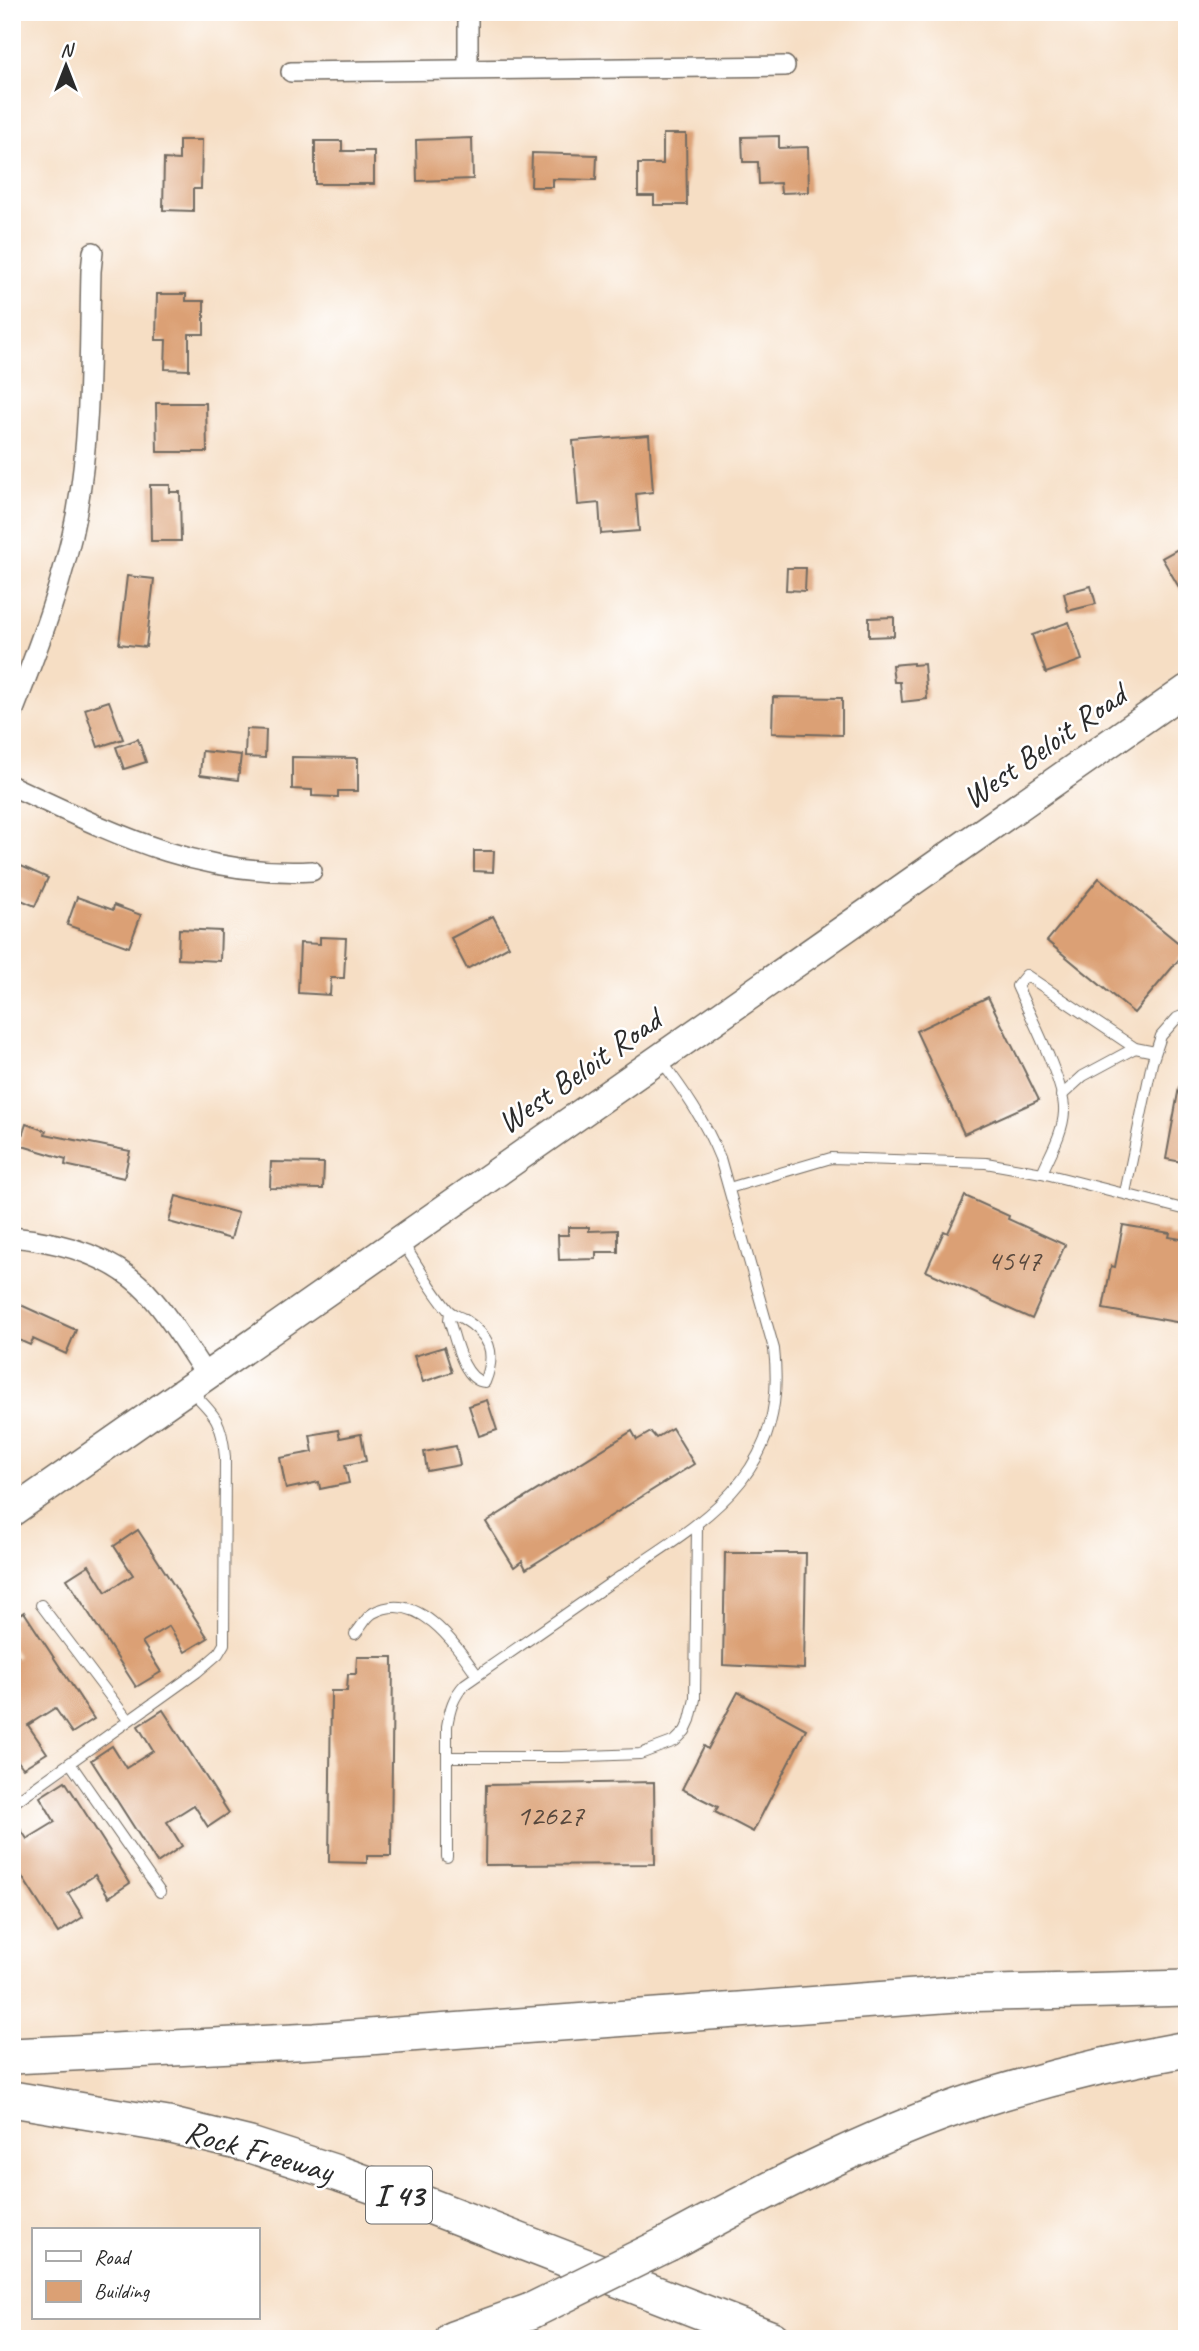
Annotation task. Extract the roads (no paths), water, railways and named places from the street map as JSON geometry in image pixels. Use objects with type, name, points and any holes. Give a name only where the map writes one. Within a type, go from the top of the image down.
[{"type":"highway","points":[[12,2056],[301,2042],[943,1995],[1187,1988]]},
{"type":"highway","points":[[453,2339],[531,2311],[751,2199],[906,2128],[999,2094],[1080,2071],[1187,2049]]},
{"type":"highway","name":"Rock Freeway","points":[[12,2099],[156,2123],[250,2145],[422,2203],[772,2339]]},
{"type":"main road","name":"West Beloit Road","points":[[12,1512],[1187,688]]},
{"type":"street","points":[[468,12],[468,69]]},
{"type":"street","points":[[291,72],[785,66]]},
{"type":"street","points":[[12,715],[61,577],[77,507],[85,435],[93,253]]},
{"type":"street","points":[[12,786],[153,849],[199,862],[244,869],[312,871]]},
{"type":"street","points":[[12,1237],[47,1240],[94,1254],[137,1282],[154,1300],[197,1382]]},
{"type":"lane","points":[[1042,1173],[1057,1139],[1065,1111],[1055,1072],[1017,986],[1026,975],[1135,1048],[1155,1052]]},
{"type":"lane","points":[[1125,1193],[1155,1052],[1161,1036],[1177,1018],[1187,1014]]},
{"type":"lane","points":[[1061,1096],[1083,1076],[1135,1048]]},
{"type":"lane","points":[[447,1857],[447,1757],[450,1708],[456,1695],[477,1675],[716,1509],[744,1480],[769,1429],[776,1372],[769,1328],[729,1188],[710,1134],[695,1107],[659,1058]]},
{"type":"lane","points":[[729,1188],[831,1158],[986,1163],[1042,1173],[1187,1210]]},
{"type":"lane","points":[[399,1239],[450,1312],[483,1334],[491,1349],[492,1364],[485,1382],[469,1375],[449,1320],[450,1312]]},
{"type":"lane","points":[[14,1801],[212,1661],[224,1644],[223,1431],[210,1411],[197,1382]]},
{"type":"lane","points":[[447,1757],[640,1754],[675,1741],[685,1731],[695,1699],[696,1525]]},
{"type":"lane","points":[[41,1605],[128,1720]]},
{"type":"lane","points":[[355,1634],[372,1614],[386,1608],[404,1608],[430,1619],[452,1639],[477,1675]]},
{"type":"lane","points":[[69,1763],[160,1892]]}]
